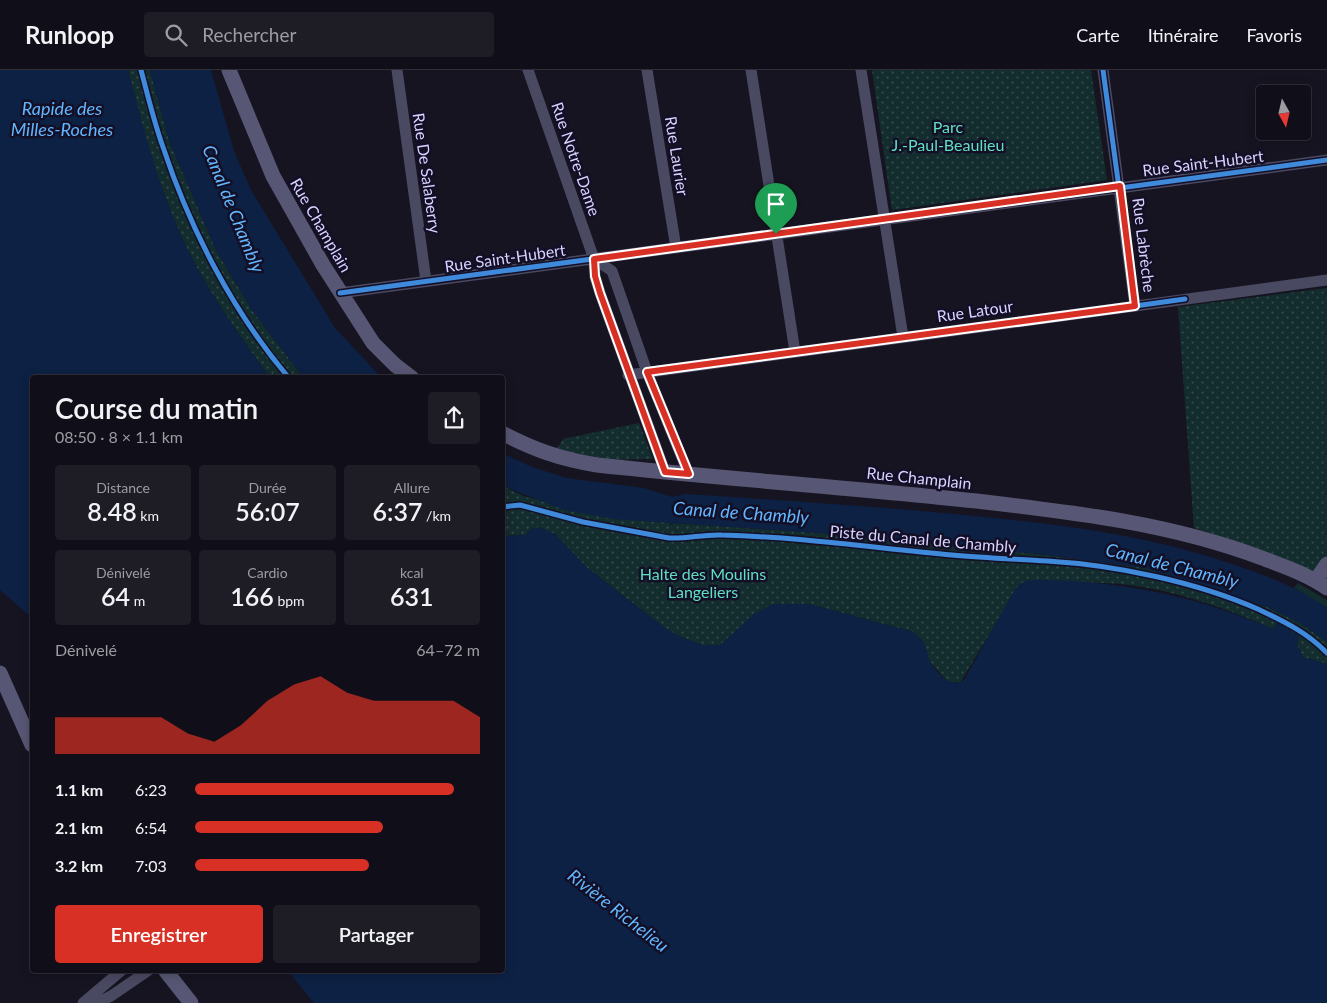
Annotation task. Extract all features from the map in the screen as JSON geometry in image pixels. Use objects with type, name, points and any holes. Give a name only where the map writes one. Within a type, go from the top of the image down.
[{"type":"street","name":"Rue Champlain","points":[[229,70],[273,176],[340,293],[373,343],[408,375]]},
{"type":"street","name":"Rue De Salaberry","points":[[396,70],[426,281]]},
{"type":"street","name":"Rue Notre-Dame","points":[[528,70],[594,259],[595,276],[628,375],[665,472]]},
{"type":"street","name":"Rue Laurier","points":[[647,70],[676,248]]},
{"type":"street","points":[[751,70],[795,352]]},
{"type":"street","points":[[861,70],[903,337]]},
{"type":"street","name":"Rue Labrèche","points":[[1103,70],[1135,306]]},
{"type":"street","name":"Rue Saint-Hubert","points":[[340,293],[884,220],[1120,186],[1327,160]]},
{"type":"street","points":[[594,259],[612,271],[647,372],[689,474]]},
{"type":"street","name":"Rue Latour","points":[[628,375],[1327,280]]},
{"type":"street","name":"Rue Champlain","points":[[505,434],[563,460],[665,472],[967,500],[1132,521],[1238,549],[1321,584]]},
{"type":"street","points":[[1321,584],[1327,564]]},
{"type":"street","points":[[0,673],[30,740]]},
{"type":"street","points":[[83,1003],[118,973]]},
{"type":"street","points":[[97,1003],[111,996],[145,973]]},
{"type":"street","points":[[167,973],[190,1003]]},
{"type":"green space","points":[[128,70],[150,70],[169,140],[216,250],[252,310],[301,375],[268,375],[225,314],[201,275],[177,226],[157,175]]},
{"type":"green space","name":"Parc J.-Paul-Beaulieu","points":[[872,70],[1091,70],[1107,180],[892,210]]},
{"type":"green space","points":[[1327,288],[1327,559],[1317,574],[1263,551],[1194,528],[1178,307]]},
{"type":"green space","points":[[639,423],[653,459],[604,460],[556,450],[563,439]]},
{"type":"green space","name":"Halte des Moulins Langeliers","points":[[505,487],[526,497],[670,523],[670,525],[674,523],[819,533],[1039,554],[1145,568],[1270,608],[1302,624],[1327,642],[1327,664],[1303,657],[1297,645],[1299,636],[1277,623],[1273,629],[1233,612],[1169,592],[1093,582],[1020,584],[960,683],[947,681],[930,662],[923,642],[913,632],[809,604],[734,634],[720,646],[702,645],[678,636],[661,625],[586,567],[555,534],[531,529],[526,535],[505,536]]},
{"type":"green space","points":[[1298,583],[1327,600],[1327,608],[1294,588]]},
{"type":"water","name":"Rapide des Milles-Roches","points":[[0,70],[128,70],[158,175],[188,251],[217,301],[268,375],[30,375],[30,616],[0,590]]},
{"type":"water","name":"Canal de Chambly","points":[[150,70],[211,70],[234,151],[251,190],[335,328],[379,375],[301,375],[252,310],[216,250],[169,140]]},
{"type":"water","name":"Canal de Chambly","points":[[505,454],[532,467],[567,478],[644,488],[672,497],[685,494],[964,515],[1033,522],[1101,532],[1168,545],[1259,574],[1282,583],[1316,601],[1327,608],[1327,642],[1302,624],[1270,608],[1145,568],[1039,554],[819,533],[674,523],[674,525],[670,523],[614,519],[564,510],[505,487]]},
{"type":"water","name":"Rivière Richelieu","points":[[539,527],[555,534],[586,567],[661,625],[678,636],[702,645],[720,645],[754,614],[773,604],[809,604],[913,632],[924,643],[930,662],[936,670],[954,683],[964,680],[1014,591],[1020,584],[1028,580],[1091,582],[1153,591],[1214,607],[1273,629],[1277,623],[1299,636],[1297,645],[1303,657],[1327,664],[1327,1003],[314,1003],[289,973],[505,973],[505,536],[526,535],[531,529]]},
{"type":"cycle path","points":[[141,70],[163,147],[200,239],[249,326],[287,375]]},
{"type":"cycle path","points":[[1103,70],[1135,306],[1185,299]]},
{"type":"cycle path","points":[[340,293],[1327,160]]},
{"type":"cycle path","name":"Piste du Canal de Chambly","points":[[505,507],[520,505],[583,522],[669,538],[715,535],[751,536],[964,556],[1101,566],[1183,583],[1236,600],[1287,624],[1304,634],[1327,653]]},
{"type":"route","points":[[1120,186],[1135,306],[647,372],[689,474],[665,472],[628,375],[600,293],[595,276],[594,259],[776,234],[1120,186]]}]
